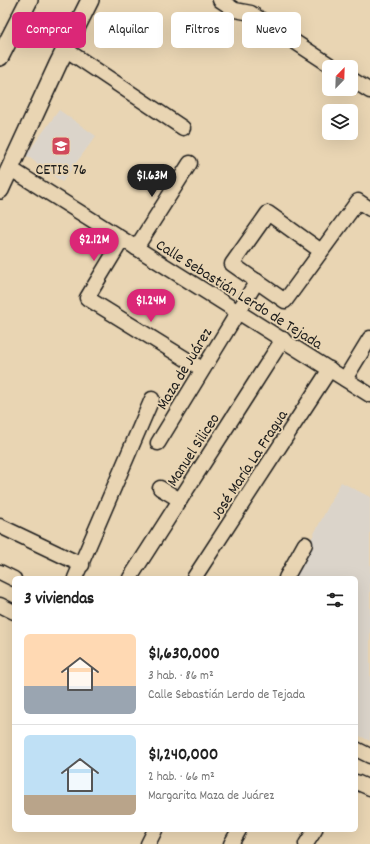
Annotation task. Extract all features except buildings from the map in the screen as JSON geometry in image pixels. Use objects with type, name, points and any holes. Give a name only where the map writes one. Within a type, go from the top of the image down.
[{"type":"main road","points":[[0,190],[65,49],[90,0]]},
{"type":"main road","points":[[1,53],[27,1]]},
{"type":"street","points":[[220,0],[235,10],[251,13],[322,60]]},
{"type":"street","points":[[65,49],[183,128]]},
{"type":"street","points":[[358,84],[370,92]]},
{"type":"street","points":[[136,248],[190,163]]},
{"type":"street","name":"Calle Sebastián Lerdo de Tejada","points":[[11,169],[370,395]]},
{"type":"street","points":[[321,251],[268,213],[232,264],[285,301],[358,201],[370,209]]},
{"type":"street","points":[[122,240],[87,298],[202,370]]},
{"type":"street","name":"Maza de Juárez","points":[[158,443],[257,281]]},
{"type":"street","points":[[345,379],[370,338]]},
{"type":"street","name":"Manuel Siliceo","points":[[131,576],[283,339]]},
{"type":"street","name":"José María La Fragua","points":[[195,576],[330,369]]},
{"type":"street","points":[[76,576],[152,398]]},
{"type":"street","points":[[160,488],[180,500]]},
{"type":"street","points":[[0,526],[82,565]]},
{"type":"street","points":[[287,576],[305,544]]},
{"type":"street","points":[[0,572],[12,578]]},
{"type":"street","points":[[0,605],[12,611]]},
{"type":"street","points":[[358,750],[370,756]]},
{"type":"street","points":[[358,783],[370,788]]},
{"type":"street","points":[[148,844],[154,832]]},
{"type":"street","points":[[231,844],[238,832]]},
{"type":"street","points":[[306,844],[314,832]]},
{"type":"shaded area","name":"CETIS 76","points":[[59,110],[96,136],[62,182],[26,155]]},
{"type":"shaded area","points":[[341,482],[370,497],[370,741],[358,735],[358,576],[292,576]]},
{"type":"place","name":"CETIS 76","points":[[61,146]]}]
